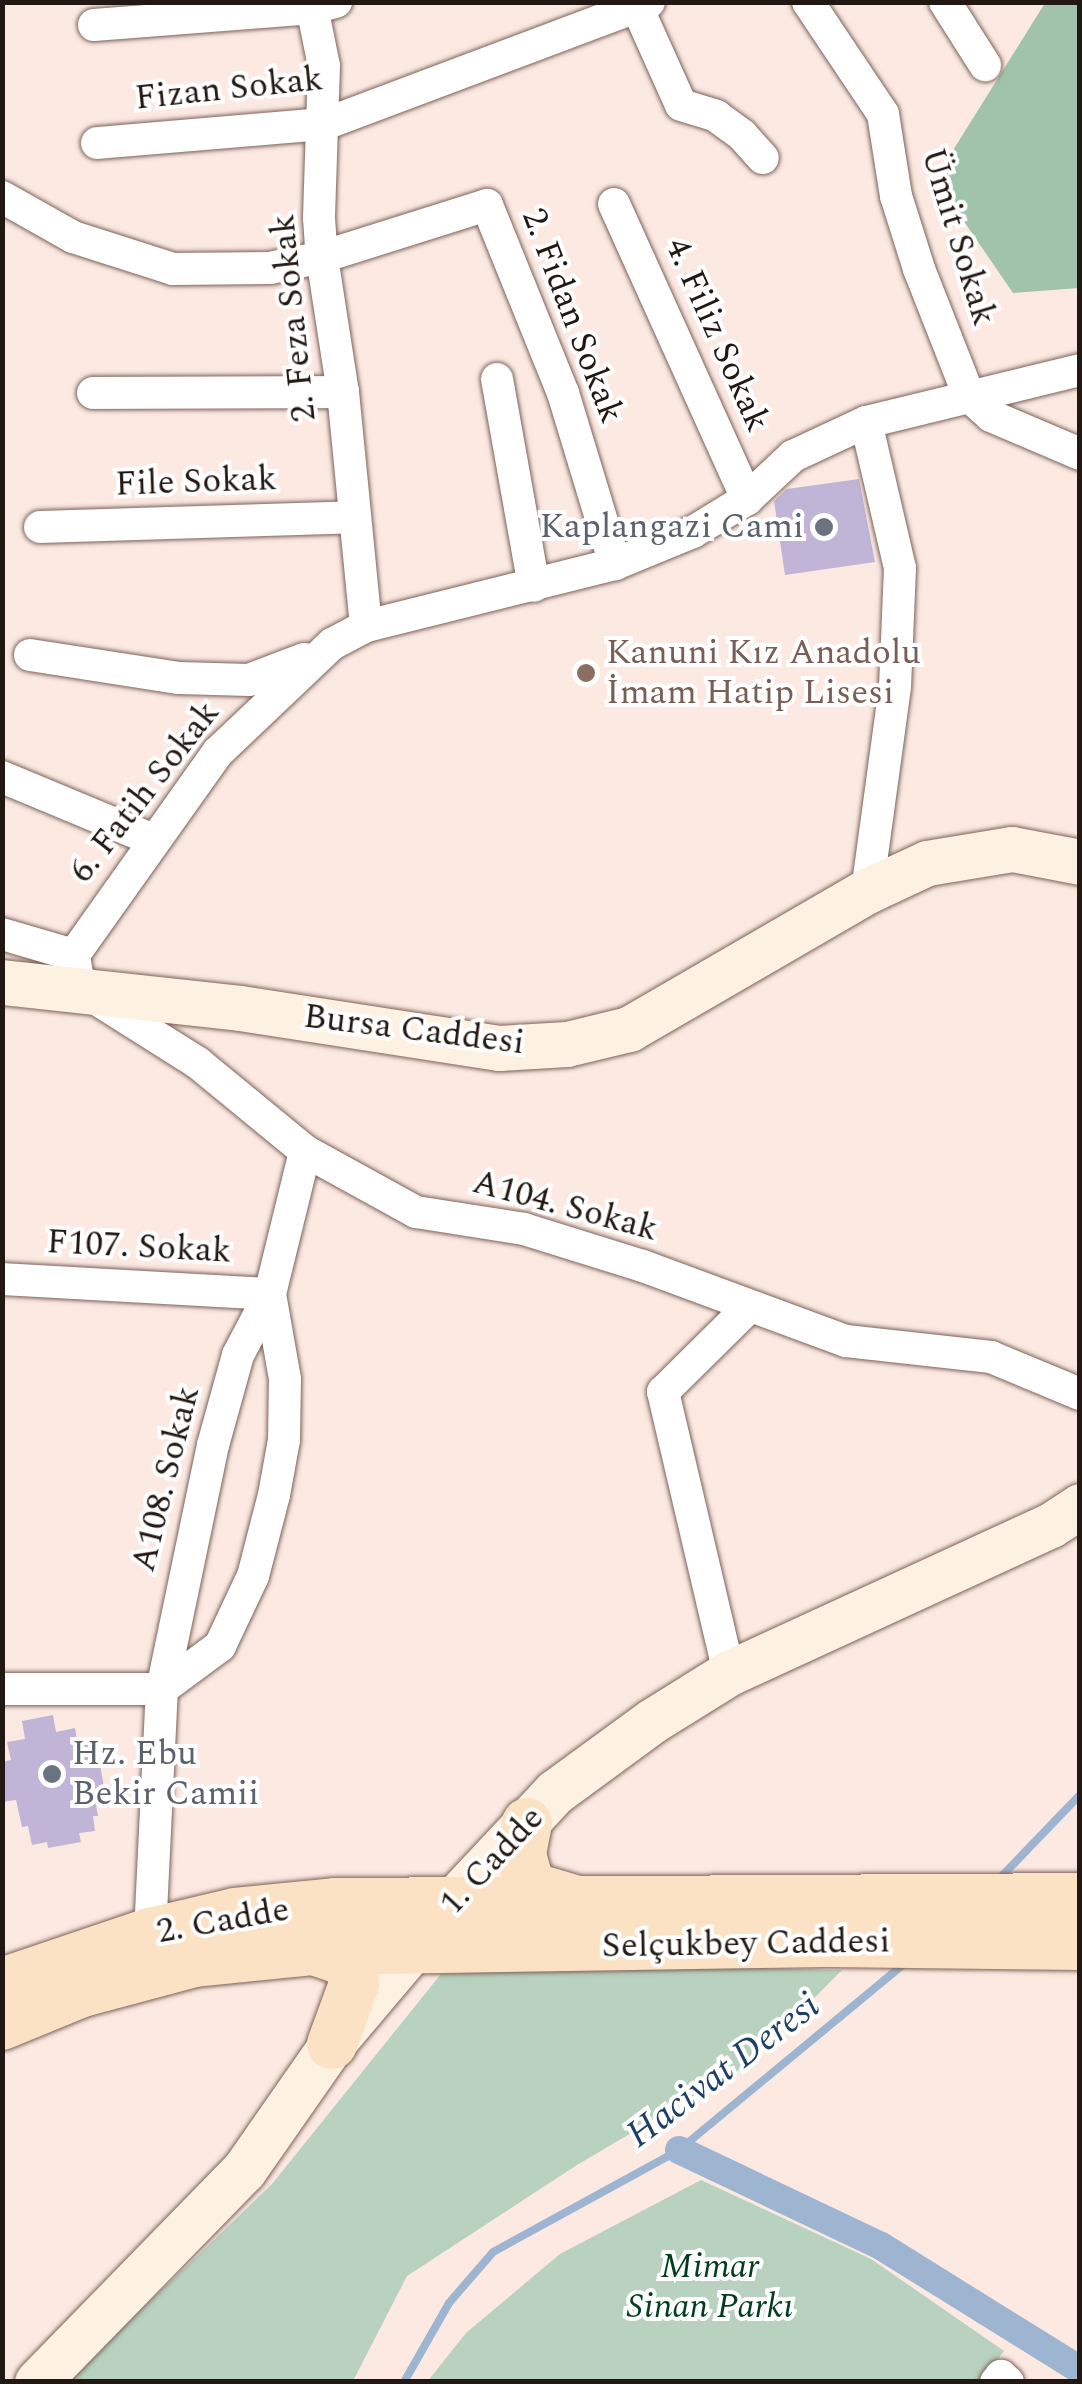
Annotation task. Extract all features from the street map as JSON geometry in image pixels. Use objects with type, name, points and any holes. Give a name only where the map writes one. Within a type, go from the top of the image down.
[{"type":"main road","name":"Bursa Caddesi","points":[[2,982],[76,971],[240,1008],[499,1048],[567,1044],[629,1030],[867,890],[928,863],[1012,848],[1080,862]]},
{"type":"main road","name":"1. Cadde","points":[[37,2382],[244,2170],[332,2044],[451,1903],[556,1792],[728,1673],[1051,1526],[1080,1506]]},
{"type":"main road","points":[[528,1823],[521,1855],[530,1887],[588,1903]]},
{"type":"main road","name":"Selçukbey Caddesi","points":[[413,1948],[829,1921],[1080,1898]]},
{"type":"main road","name":"2. Cadde","points":[[2,1983],[150,1933],[252,1911],[335,1903],[451,1903]]},
{"type":"main road","name":"Selçukbey Caddesi","points":[[451,1903],[588,1903],[1080,1945]]},
{"type":"main road","name":"2. Cadde","points":[[2,2024],[82,1992],[196,1962],[314,1950],[413,1948]]},
{"type":"main road","points":[[314,1950],[340,1959],[353,1971],[354,1984],[332,2044]]},
{"type":"street","name":"Ümit Sokak","points":[[808,2],[883,114],[896,196],[918,269],[969,396]]},
{"type":"street","points":[[945,2],[985,65]]},
{"type":"street","points":[[94,25],[320,4]]},
{"type":"street","name":"2. Feza Sokak","points":[[320,4],[324,124],[319,218],[344,392],[366,626]]},
{"type":"street","points":[[643,5],[680,105],[716,116],[764,158]]},
{"type":"street","name":"Fizan Sokak","points":[[97,143],[324,124],[643,5]]},
{"type":"street","points":[[2,196],[73,238],[173,269],[270,268],[322,258]]},
{"type":"street","name":"4. Filiz Sokak","points":[[614,204],[747,499]]},
{"type":"street","name":"2. Fidan Sokak","points":[[322,258],[487,205],[563,393],[615,564]]},
{"type":"street","name":"6. Fatih Sokak","points":[[76,971],[153,840],[218,752],[319,653],[366,626],[615,564],[693,532],[747,499],[793,456],[866,422],[1080,370]]},
{"type":"street","points":[[498,379],[534,586]]},
{"type":"street","points":[[93,393],[344,392]]},
{"type":"street","points":[[969,396],[991,416],[1080,454]]},
{"type":"street","points":[[866,422],[900,568],[895,687],[867,890]]},
{"type":"street","name":"File Sokak","points":[[40,527],[354,516]]},
{"type":"street","points":[[30,654],[179,678],[249,680],[319,653]]},
{"type":"street","points":[[2,776],[153,840]]},
{"type":"street","name":"A104. Sokak","points":[[2,934],[76,971],[198,1062],[305,1152],[416,1212],[524,1230],[643,1266],[846,1341],[991,1358],[1080,1394]]},
{"type":"street","name":"A108. Sokak","points":[[150,1933],[162,1689],[182,1582],[238,1355],[270,1294],[305,1152]]},
{"type":"street","name":"F107. Sokak","points":[[2,1279],[270,1294]]},
{"type":"street","name":"A108. Sokak","points":[[162,1689],[220,1646],[253,1576],[284,1440],[285,1379],[270,1294]]},
{"type":"street","points":[[728,1673],[663,1392],[749,1306]]},
{"type":"street","points":[[2,1688],[162,1689]]},
{"type":"street","points":[[996,2382],[1000,2376],[1008,2382]]},
{"type":"green space","points":[[1045,3],[1079,3],[1079,288],[1013,293],[935,179]]},
{"type":"green space","points":[[660,1966],[842,1970],[750,2063],[577,2165],[407,2276],[353,2381],[66,2382],[272,2184],[441,1974]]},
{"type":"green space","name":"Mimar Sinan Parkı","points":[[701,2180],[871,2259],[1004,2351],[981,2381],[427,2382],[466,2333],[560,2254]]},
{"type":"building","name":"Kaplangazi Cami","points":[[859,479],[875,562],[785,575],[774,501],[787,489]]},
{"type":"building","name":"Hz. Ebu Bekir Camii","points":[[53,1715],[56,1732],[75,1728],[78,1746],[96,1742],[104,1787],[93,1789],[98,1816],[93,1816],[95,1831],[79,1833],[81,1842],[48,1848],[47,1842],[32,1845],[28,1826],[22,1827],[16,1800],[2,1802],[2,1762],[11,1760],[7,1742],[25,1739],[22,1721]]},
{"type":"waterway","name":"Hacivat Deresi","points":[[1000,1878],[1080,1795]]},
{"type":"waterway","name":"Hacivat Deresi","points":[[404,2382],[449,2303],[493,2252],[679,2150],[904,1964]]},
{"type":"waterway","points":[[679,2150],[881,2246],[1080,2370]]},
{"type":"place","name":"Kaplangazi Cami","points":[[824,527]]},
{"type":"place","name":"Kanuni Kız Anadolu İmam Hatip Lisesi","points":[[586,673]]},
{"type":"place","name":"Hz. Ebu Bekir Camii","points":[[52,1774]]}]
